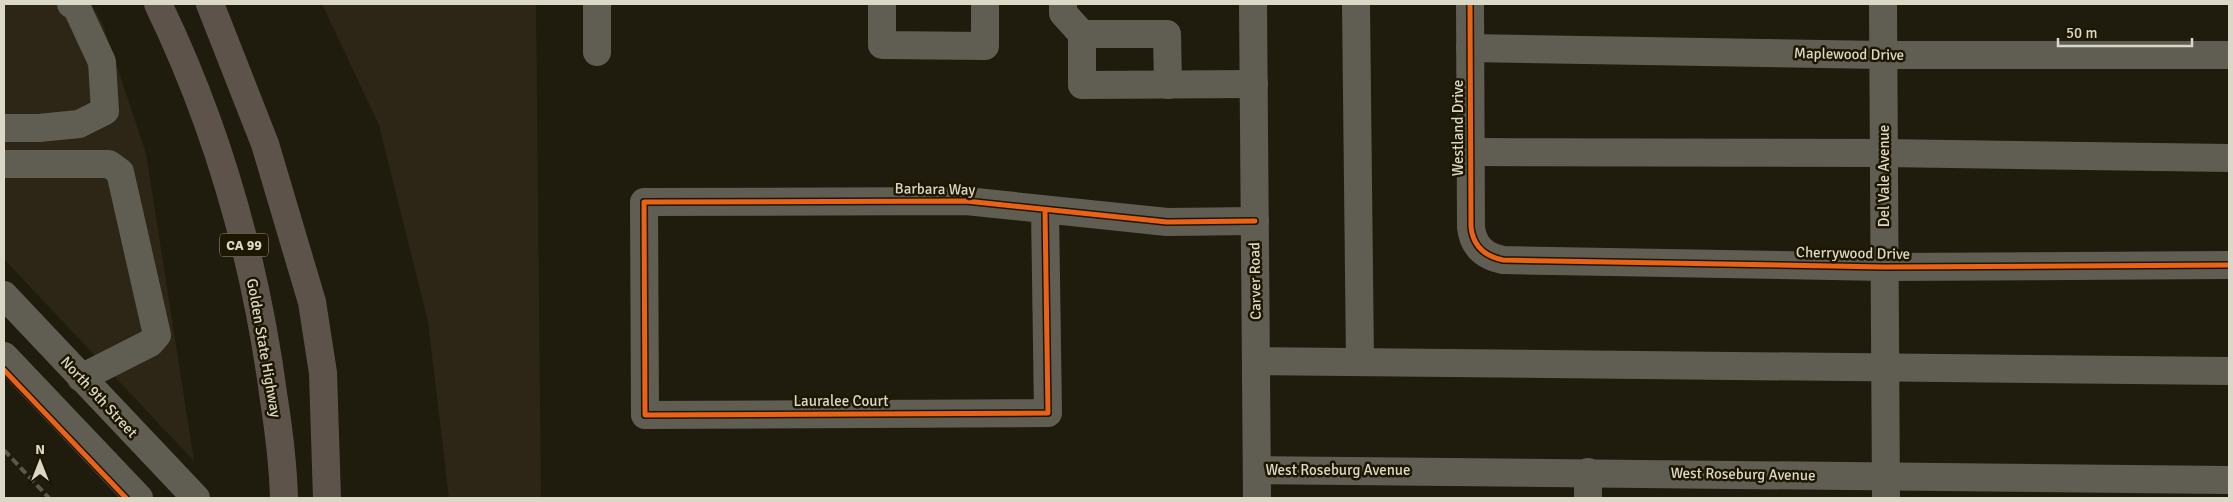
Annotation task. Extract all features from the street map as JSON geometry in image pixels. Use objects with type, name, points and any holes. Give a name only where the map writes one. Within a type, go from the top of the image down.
[{"type":"highway","name":"Golden State Highway","points":[[158,4],[196,91],[220,158],[240,228],[257,298],[270,369],[280,441],[284,498]]},
{"type":"highway","points":[[210,4],[265,144],[312,302],[323,373],[327,498]]},
{"type":"street","points":[[4,128],[38,128],[79,124],[105,111],[102,62],[76,6],[71,4]]},
{"type":"street","points":[[597,4],[597,52]]},
{"type":"street","points":[[882,4],[882,45],[985,46],[985,4]]},
{"type":"street","points":[[1062,4],[1063,13],[1082,34],[1082,85],[1254,84]]},
{"type":"street","name":"Carver Road","points":[[1253,4],[1257,498]]},
{"type":"street","points":[[1356,4],[1360,362]]},
{"type":"street","name":"Westland Drive","points":[[1470,4],[1471,227],[1472,236],[1481,249]]},
{"type":"street","name":"Del Vale Avenue","points":[[1883,4],[1886,487]]},
{"type":"street","points":[[1082,34],[1167,34],[1168,85]]},
{"type":"street","name":"Maplewood Drive","points":[[1470,48],[1883,55],[2229,55]]},
{"type":"street","points":[[1470,152],[1884,153],[2229,158]]},
{"type":"street","points":[[4,164],[109,164],[120,172],[157,335],[150,343],[121,356],[81,378]]},
{"type":"street","name":"Barbara Way","points":[[644,202],[966,201],[1167,222],[1255,221]]},
{"type":"street","name":"Lauralee Court","points":[[644,202],[645,415],[1048,413],[1045,210]]},
{"type":"street","name":"Cherrywood Drive","points":[[1481,249],[1486,254],[1502,260],[1884,267],[2229,265]]},
{"type":"street","name":"North 9th Street","points":[[4,295],[196,498]]},
{"type":"street","points":[[4,356],[139,498]]},
{"type":"street","points":[[1256,361],[2229,371]]},
{"type":"street","name":"West Roseburg Avenue","points":[[1257,470],[1588,485],[1886,487],[2229,480]]},
{"type":"shaded area","points":[[4,4],[91,4],[102,22],[146,153],[194,461],[4,259]]},
{"type":"shaded area","points":[[322,4],[536,4],[541,498],[449,498],[428,322],[379,125]]},
{"type":"railway","points":[[4,450],[49,498]]},
{"type":"cycle path","points":[[1470,4],[1471,227],[1477,245],[1490,256],[1503,260],[1884,267],[2229,265]]},
{"type":"cycle path","points":[[1045,210],[1048,413],[645,415],[644,202],[966,201],[1167,222],[1255,221]]},
{"type":"cycle path","points":[[4,370],[126,498]]}]
